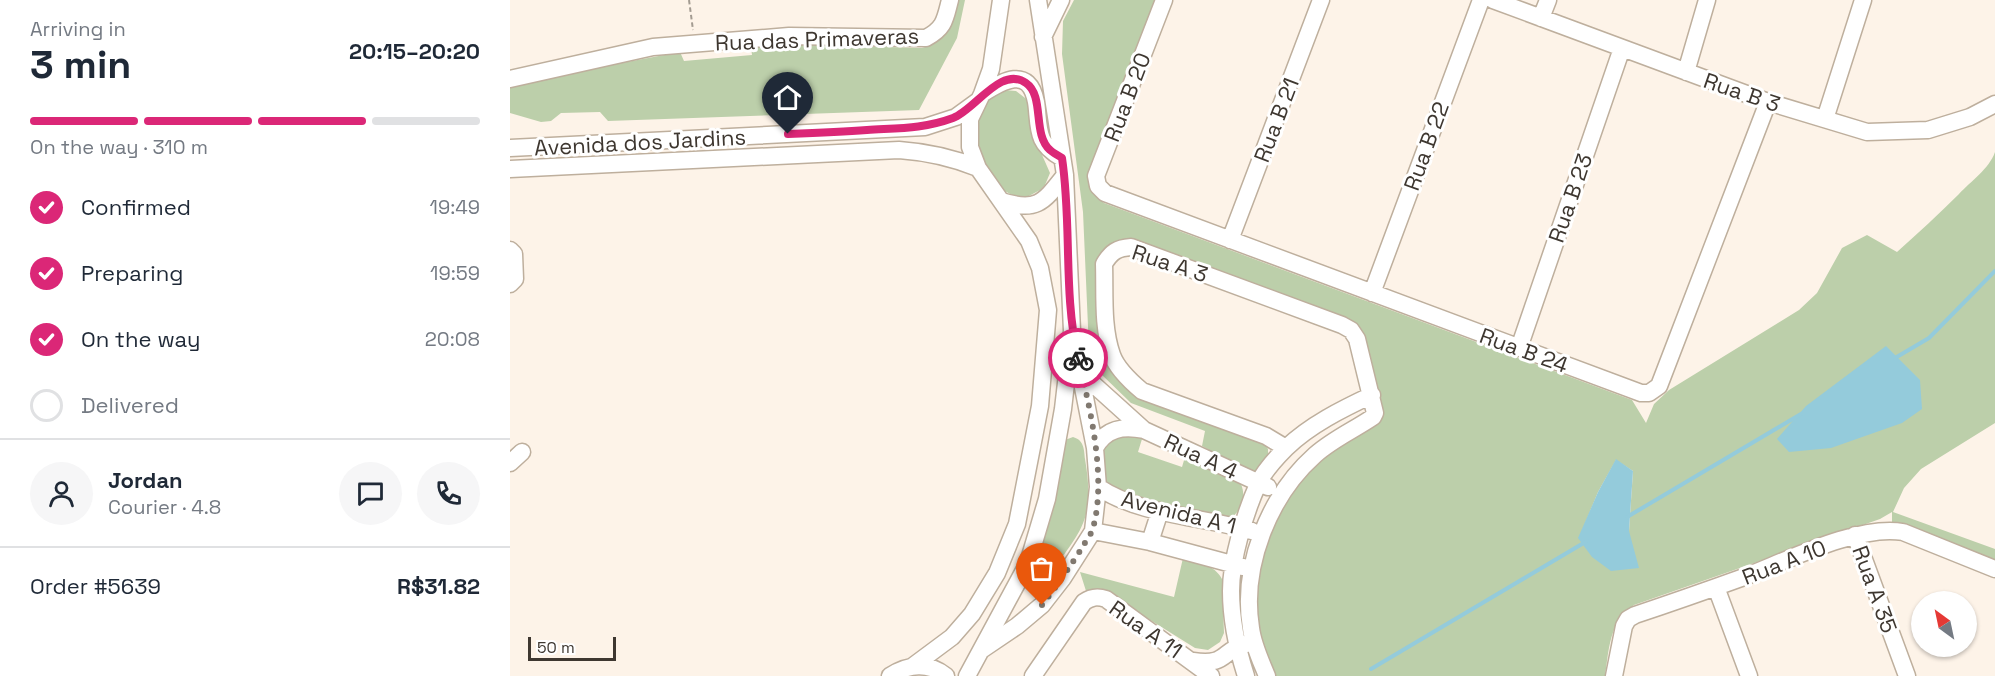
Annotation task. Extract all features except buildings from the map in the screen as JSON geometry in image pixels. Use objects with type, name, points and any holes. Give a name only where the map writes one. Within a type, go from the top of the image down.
[{"type":"street","name":"Rua das Primaveras","points":[[510,79],[653,47],[789,36],[926,38],[943,25],[950,0]]},
{"type":"street","points":[[913,666],[952,637],[972,614],[997,573],[1017,525],[1038,417],[1048,310],[1040,268],[1029,241],[978,168],[970,147],[970,119],[991,69],[1001,0]]},
{"type":"street","points":[[967,676],[977,653],[1028,563],[1047,498],[1072,331],[1065,175],[1038,0]]},
{"type":"street","points":[[1043,37],[1061,0]]},
{"type":"street","name":"Rua B 20","points":[[1105,193],[1098,186],[1096,176],[1164,0]]},
{"type":"street","name":"Rua B 21","points":[[1230,240],[1321,0]]},
{"type":"street","name":"Rua B 22","points":[[1372,293],[1481,0]]},
{"type":"street","name":"Rua B 3","points":[[1493,0],[1768,102],[1867,132],[1928,130],[1971,117],[1995,104]]},
{"type":"street","points":[[1541,18],[1548,0]]},
{"type":"street","points":[[1686,72],[1707,0]]},
{"type":"street","points":[[1825,118],[1863,0]]},
{"type":"street","name":"Rua B 23","points":[[1519,348],[1622,48]]},
{"type":"street","name":"Avenida dos Jardins","points":[[510,148],[926,127],[956,117],[1005,80],[1017,79],[1027,83],[1033,91],[1041,138],[1050,150],[1062,158]]},
{"type":"street","name":"Rua B 24","points":[[1105,193],[1641,393],[1649,393],[1659,386],[1768,102]]},
{"type":"street","name":"Avenida dos Jardins","points":[[510,169],[899,150],[927,152],[955,158],[978,168]]},
{"type":"street","points":[[1001,201],[1020,206],[1034,204],[1047,198],[1065,175]]},
{"type":"street","name":"Rua A 3","points":[[1286,448],[1266,436],[1142,391],[1125,376],[1112,356],[1107,333],[1104,264],[1109,254],[1119,248],[1131,247],[1342,325],[1351,330],[1357,339],[1372,395]]},
{"type":"street","points":[[510,250],[514,254],[516,279],[510,284]]},
{"type":"street","name":"Avenida A 1","points":[[977,653],[1017,626],[1042,605],[1063,578],[1093,531],[1098,487],[1095,448],[1072,331]]},
{"type":"street","name":"Rua A 4","points":[[1082,374],[1143,430]]},
{"type":"street","points":[[1246,676],[1237,646],[1231,589],[1234,564],[1243,529],[1259,483],[1286,448],[1305,432],[1332,415],[1372,395],[1376,408],[1373,417],[1337,438],[1299,471],[1281,494],[1262,534],[1252,569],[1249,600],[1254,642],[1267,676]]},
{"type":"street","name":"Rua A 4","points":[[1095,448],[1102,438],[1112,431],[1129,427],[1143,430],[1281,494]]},
{"type":"street","name":"Avenida A 1","points":[[1098,487],[1109,494],[1160,511],[1262,534]]},
{"type":"street","points":[[1150,542],[1160,511]]},
{"type":"street","name":"Rua A 10","points":[[1614,676],[1624,626],[1628,619],[1855,535],[1888,529],[1903,532],[1995,569]]},
{"type":"street","name":"Avenida A 1","points":[[1093,531],[1150,542],[1252,569]]},
{"type":"street","name":"Rua A 35","points":[[1855,535],[1907,676]]},
{"type":"street","points":[[1716,587],[1749,676]]},
{"type":"street","name":"Rua A 11","points":[[1033,676],[1084,602],[1090,598],[1099,597],[1193,661],[1211,676]]},
{"type":"street","name":"Rua A 11","points":[[1193,661],[1214,663],[1237,646],[1254,642]]},
{"type":"street","points":[[890,676],[899,670],[913,666],[927,667],[946,676]]},
{"type":"path","points":[[689,0],[695,44]]},
{"type":"green space","points":[[955,0],[965,0],[957,38],[919,110],[608,121],[600,112],[561,113],[551,121],[541,122],[510,113],[510,84],[680,52],[684,61],[752,55],[751,46],[785,44],[922,48],[931,45],[942,36]]},
{"type":"green space","points":[[1074,0],[1155,0],[1091,171],[1096,195],[1104,203],[1632,400],[1646,423],[1654,404],[1669,390],[1799,310],[1817,293],[1842,248],[1867,235],[1897,252],[1989,164],[1995,152],[1995,423],[1921,469],[1904,488],[1893,512],[1995,549],[1995,562],[1892,524],[1892,512],[1880,519],[1634,605],[1619,619],[1615,628],[1609,646],[1605,676],[1276,676],[1263,644],[1255,591],[1264,538],[1306,470],[1359,432],[1374,426],[1378,416],[1360,338],[1108,247],[1115,372],[1263,442],[1268,449],[1268,458],[1257,471],[1248,471],[1202,446],[1205,431],[1131,403],[1102,375],[1089,349],[1083,212],[1062,54],[1063,21]],"holes":[[[1616,460],[1633,471],[1629,531],[1579,538],[1598,492]]]},
{"type":"green space","points":[[1004,90],[1016,91],[1029,101],[1039,148],[1050,173],[1045,185],[1029,196],[1016,197],[997,187],[978,157],[978,117],[988,99]]},
{"type":"green space","points":[[1129,434],[1142,439],[1138,452],[1182,467],[1185,457],[1241,484],[1243,500],[1236,514],[1227,520],[1119,495],[1105,484],[1102,453],[1110,439]]},
{"type":"green space","points":[[1073,437],[1079,440],[1084,448],[1088,479],[1087,510],[1084,522],[1071,545],[1050,574],[1043,576],[1034,569],[1065,440]]},
{"type":"green space","points":[[1183,558],[1210,567],[1222,579],[1224,633],[1220,642],[1208,650],[1195,648],[1107,593],[1086,591],[1080,572],[1174,597]]},
{"type":"water","points":[[1886,346],[1920,380],[1922,409],[1902,423],[1831,448],[1789,452],[1777,439],[1806,406]]},
{"type":"water","points":[[1616,459],[1633,471],[1629,531],[1639,568],[1611,571],[1592,557],[1578,538],[1598,492]]},
{"type":"waterway","points":[[1895,358],[1929,338],[1995,271]]},
{"type":"waterway","points":[[1627,517],[1801,414]]},
{"type":"waterway","points":[[1371,669],[1587,541]]},
{"type":"way so far","points":[[1042,605],[1063,578],[1093,531],[1098,487],[1095,448],[1078,358]]},
{"type":"route","points":[[788,134],[926,127],[956,117],[979,101],[982,94],[1005,80],[1017,79],[1027,83],[1036,101],[1041,138],[1050,150],[1062,158],[1065,175],[1072,331],[1078,358]]}]
